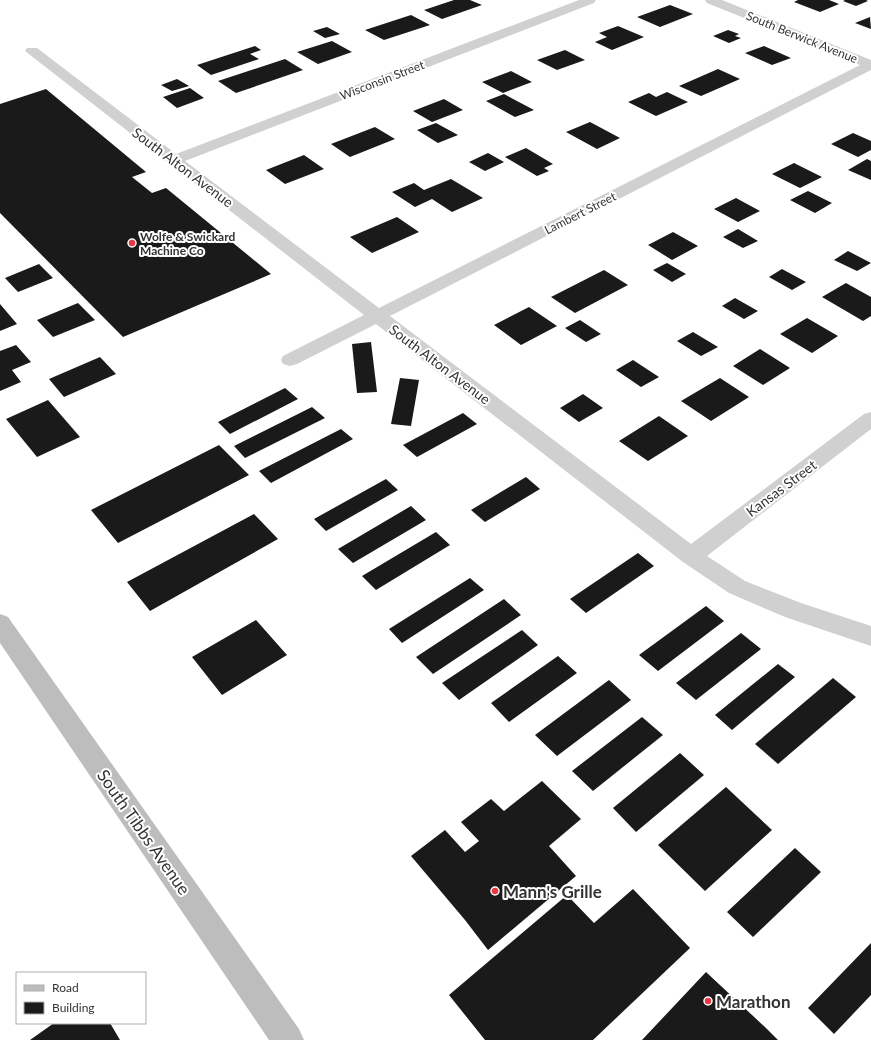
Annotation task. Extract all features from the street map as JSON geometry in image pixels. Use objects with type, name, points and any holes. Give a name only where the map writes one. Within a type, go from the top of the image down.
[{"type":"main road","name":"South Tibbs Avenue","points":[[0,624],[288,1040]]},
{"type":"street","name":"Wisconsin Street","points":[[174,160],[590,0]]},
{"type":"street","name":"South Berwick Avenue","points":[[711,0],[871,65]]},
{"type":"street","name":"South Alton Avenue","points":[[32,51],[691,556],[737,587],[793,610],[871,636]]},
{"type":"street","name":"Lambert Street","points":[[290,360],[871,65]]},
{"type":"street","name":"Kansas Street","points":[[691,556],[871,419]]},
{"type":"building","points":[[454,0],[470,0],[482,5],[442,19],[424,10]]},
{"type":"building","points":[[798,0],[829,0],[839,4],[820,12],[794,2]]},
{"type":"building","points":[[843,1],[868,1],[856,6]]},
{"type":"building","points":[[670,5],[693,14],[660,27],[637,17]]},
{"type":"building","points":[[411,15],[430,25],[384,40],[365,30]]},
{"type":"building","points":[[870,17],[871,29],[855,23]]},
{"type":"building","points":[[618,26],[644,37],[612,50],[595,42],[607,37],[599,33]]},
{"type":"building","points":[[327,27],[340,34],[325,38],[313,31]]},
{"type":"building","points":[[728,30],[739,34],[735,36],[741,38],[729,43],[713,36]]},
{"type":"building","points":[[332,41],[352,52],[318,64],[297,52]]},
{"type":"building","points":[[255,46],[261,50],[250,54],[259,59],[211,75],[197,65]]},
{"type":"building","points":[[764,46],[791,58],[772,65],[745,53]]},
{"type":"building","points":[[565,50],[585,60],[557,70],[537,60]]},
{"type":"building","points":[[285,59],[303,70],[236,93],[218,81]]},
{"type":"building","points":[[718,69],[740,79],[701,96],[679,86]]},
{"type":"building","points":[[511,71],[532,82],[503,93],[482,82]]},
{"type":"building","points":[[177,79],[189,86],[172,91],[161,85]]},
{"type":"building","points":[[190,88],[204,98],[177,108],[163,97]]},
{"type":"building","name":"Wolfe & Swickard Machine Co","points":[[46,89],[146,172],[132,177],[152,193],[166,188],[271,274],[123,337],[0,213],[0,104]]},
{"type":"building","points":[[667,92],[688,102],[656,116],[628,102],[649,93],[656,97]]},
{"type":"building","points":[[504,94],[534,110],[515,117],[486,101]]},
{"type":"building","points":[[444,99],[463,110],[432,122],[413,111]]},
{"type":"building","points":[[590,122],[620,138],[597,149],[566,132]]},
{"type":"building","points":[[436,123],[458,135],[438,143],[417,130]]},
{"type":"building","points":[[375,127],[395,139],[350,157],[331,144]]},
{"type":"building","points":[[853,133],[871,141],[871,150],[858,157],[831,144]]},
{"type":"building","points":[[526,148],[553,164],[544,168],[549,171],[537,176],[505,157]]},
{"type":"building","points":[[488,153],[504,162],[485,171],[469,162]]},
{"type":"building","points":[[304,155],[324,169],[285,184],[266,170]]},
{"type":"building","points":[[867,159],[871,161],[871,180],[848,170]]},
{"type":"building","points":[[794,163],[822,177],[800,188],[772,174]]},
{"type":"building","points":[[451,179],[483,198],[452,212],[432,199],[415,207],[392,192],[414,183],[424,190]]},
{"type":"building","points":[[808,191],[832,203],[815,213],[790,200]]},
{"type":"building","points":[[736,198],[760,211],[738,222],[714,209]]},
{"type":"building","points":[[397,217],[419,232],[372,253],[350,237]]},
{"type":"building","points":[[738,229],[758,241],[743,248],[723,237]]},
{"type":"building","points":[[673,232],[698,246],[672,260],[648,245]]},
{"type":"building","points":[[848,251],[871,263],[857,271],[834,260]]},
{"type":"building","points":[[667,263],[686,274],[672,282],[653,270]]},
{"type":"building","points":[[39,264],[53,278],[18,292],[5,278]]},
{"type":"building","points":[[782,269],[806,282],[792,290],[769,277]]},
{"type":"building","points":[[604,270],[628,285],[575,313],[551,297]]},
{"type":"building","points":[[846,283],[871,297],[871,316],[863,321],[822,297]]},
{"type":"building","points":[[735,298],[758,311],[744,319],[722,306]]},
{"type":"building","points":[[78,303],[95,320],[53,337],[37,320]]},
{"type":"building","points":[[0,304],[17,324],[0,331]]},
{"type":"building","points":[[529,307],[557,326],[521,345],[494,325]]},
{"type":"building","points":[[807,318],[838,336],[812,353],[780,334]]},
{"type":"building","points":[[580,320],[601,334],[586,342],[565,328]]},
{"type":"building","points":[[693,332],[718,347],[701,356],[677,341]]},
{"type":"building","points":[[371,342],[377,392],[357,393],[352,344]]},
{"type":"building","points":[[16,345],[31,362],[12,370],[21,382],[0,391],[0,351]]},
{"type":"building","points":[[760,349],[790,368],[763,385],[733,366]]},
{"type":"building","points":[[100,357],[116,374],[64,397],[49,379]]},
{"type":"building","points":[[633,360],[659,377],[641,387],[616,370]]},
{"type":"building","points":[[400,378],[419,380],[411,426],[391,424]]},
{"type":"building","points":[[720,378],[749,397],[711,421],[681,401]]},
{"type":"building","points":[[285,388],[298,399],[230,434],[218,422]]},
{"type":"building","points":[[583,394],[603,408],[579,422],[560,408]]},
{"type":"building","points":[[48,400],[80,437],[37,457],[6,419]]},
{"type":"building","points":[[312,407],[325,418],[245,458],[234,446]]},
{"type":"building","points":[[463,413],[477,424],[417,457],[403,445]]},
{"type":"building","points":[[659,416],[688,436],[648,461],[619,441]]},
{"type":"building","points":[[341,429],[353,439],[271,483],[259,471]]},
{"type":"building","points":[[219,445],[249,475],[118,543],[91,510]]},
{"type":"building","points":[[526,477],[540,489],[485,522],[471,510]]},
{"type":"building","points":[[386,479],[398,490],[326,531],[314,519]]},
{"type":"building","points":[[411,506],[426,520],[353,563],[338,549]]},
{"type":"building","points":[[254,514],[278,539],[150,611],[127,582]]},
{"type":"building","points":[[436,532],[450,545],[376,590],[362,576]]},
{"type":"building","points":[[638,553],[654,566],[586,613],[570,599]]},
{"type":"building","points":[[470,578],[484,590],[402,643],[389,629]]},
{"type":"building","points":[[504,599],[521,615],[433,674],[416,657]]},
{"type":"building","points":[[706,606],[724,621],[658,671],[639,655]]},
{"type":"building","points":[[256,620],[287,655],[222,695],[192,657]]},
{"type":"building","points":[[522,630],[538,645],[459,700],[442,683]]},
{"type":"building","points":[[741,633],[761,649],[696,700],[676,683]]},
{"type":"building","points":[[558,656],[577,673],[509,722],[491,703]]},
{"type":"building","points":[[778,664],[795,677],[732,730],[715,715]]},
{"type":"building","points":[[833,678],[856,697],[778,764],[755,744]]},
{"type":"building","points":[[609,680],[631,700],[557,756],[535,735]]},
{"type":"building","points":[[642,717],[663,735],[593,791],[572,771]]},
{"type":"building","points":[[680,753],[704,775],[636,832],[613,808]]},
{"type":"building","points":[[542,781],[581,819],[549,846],[576,876],[488,950],[465,920],[411,856],[445,830],[465,852],[479,841],[461,822],[491,799],[504,811]]},
{"type":"building","points":[[726,787],[772,830],[705,891],[658,845]]},
{"type":"building","points":[[795,848],[821,872],[753,937],[727,912]]},
{"type":"building","points":[[633,889],[690,948],[593,1040],[485,1040],[449,995],[567,895],[594,923]]},
{"type":"building","points":[[871,943],[871,995],[834,1034],[808,1008]]},
{"type":"building","name":"Marathon","points":[[706,972],[767,1029],[778,1040],[642,1040]]},
{"type":"building","points":[[53,1024],[111,1024],[120,1040],[30,1040]]},
{"type":"place","name":"Wolfe & Swickard Machine Co","points":[[132,243]]},
{"type":"place","name":"Mann's Grille","points":[[495,891]]},
{"type":"place","name":"Marathon","points":[[708,1001]]}]
